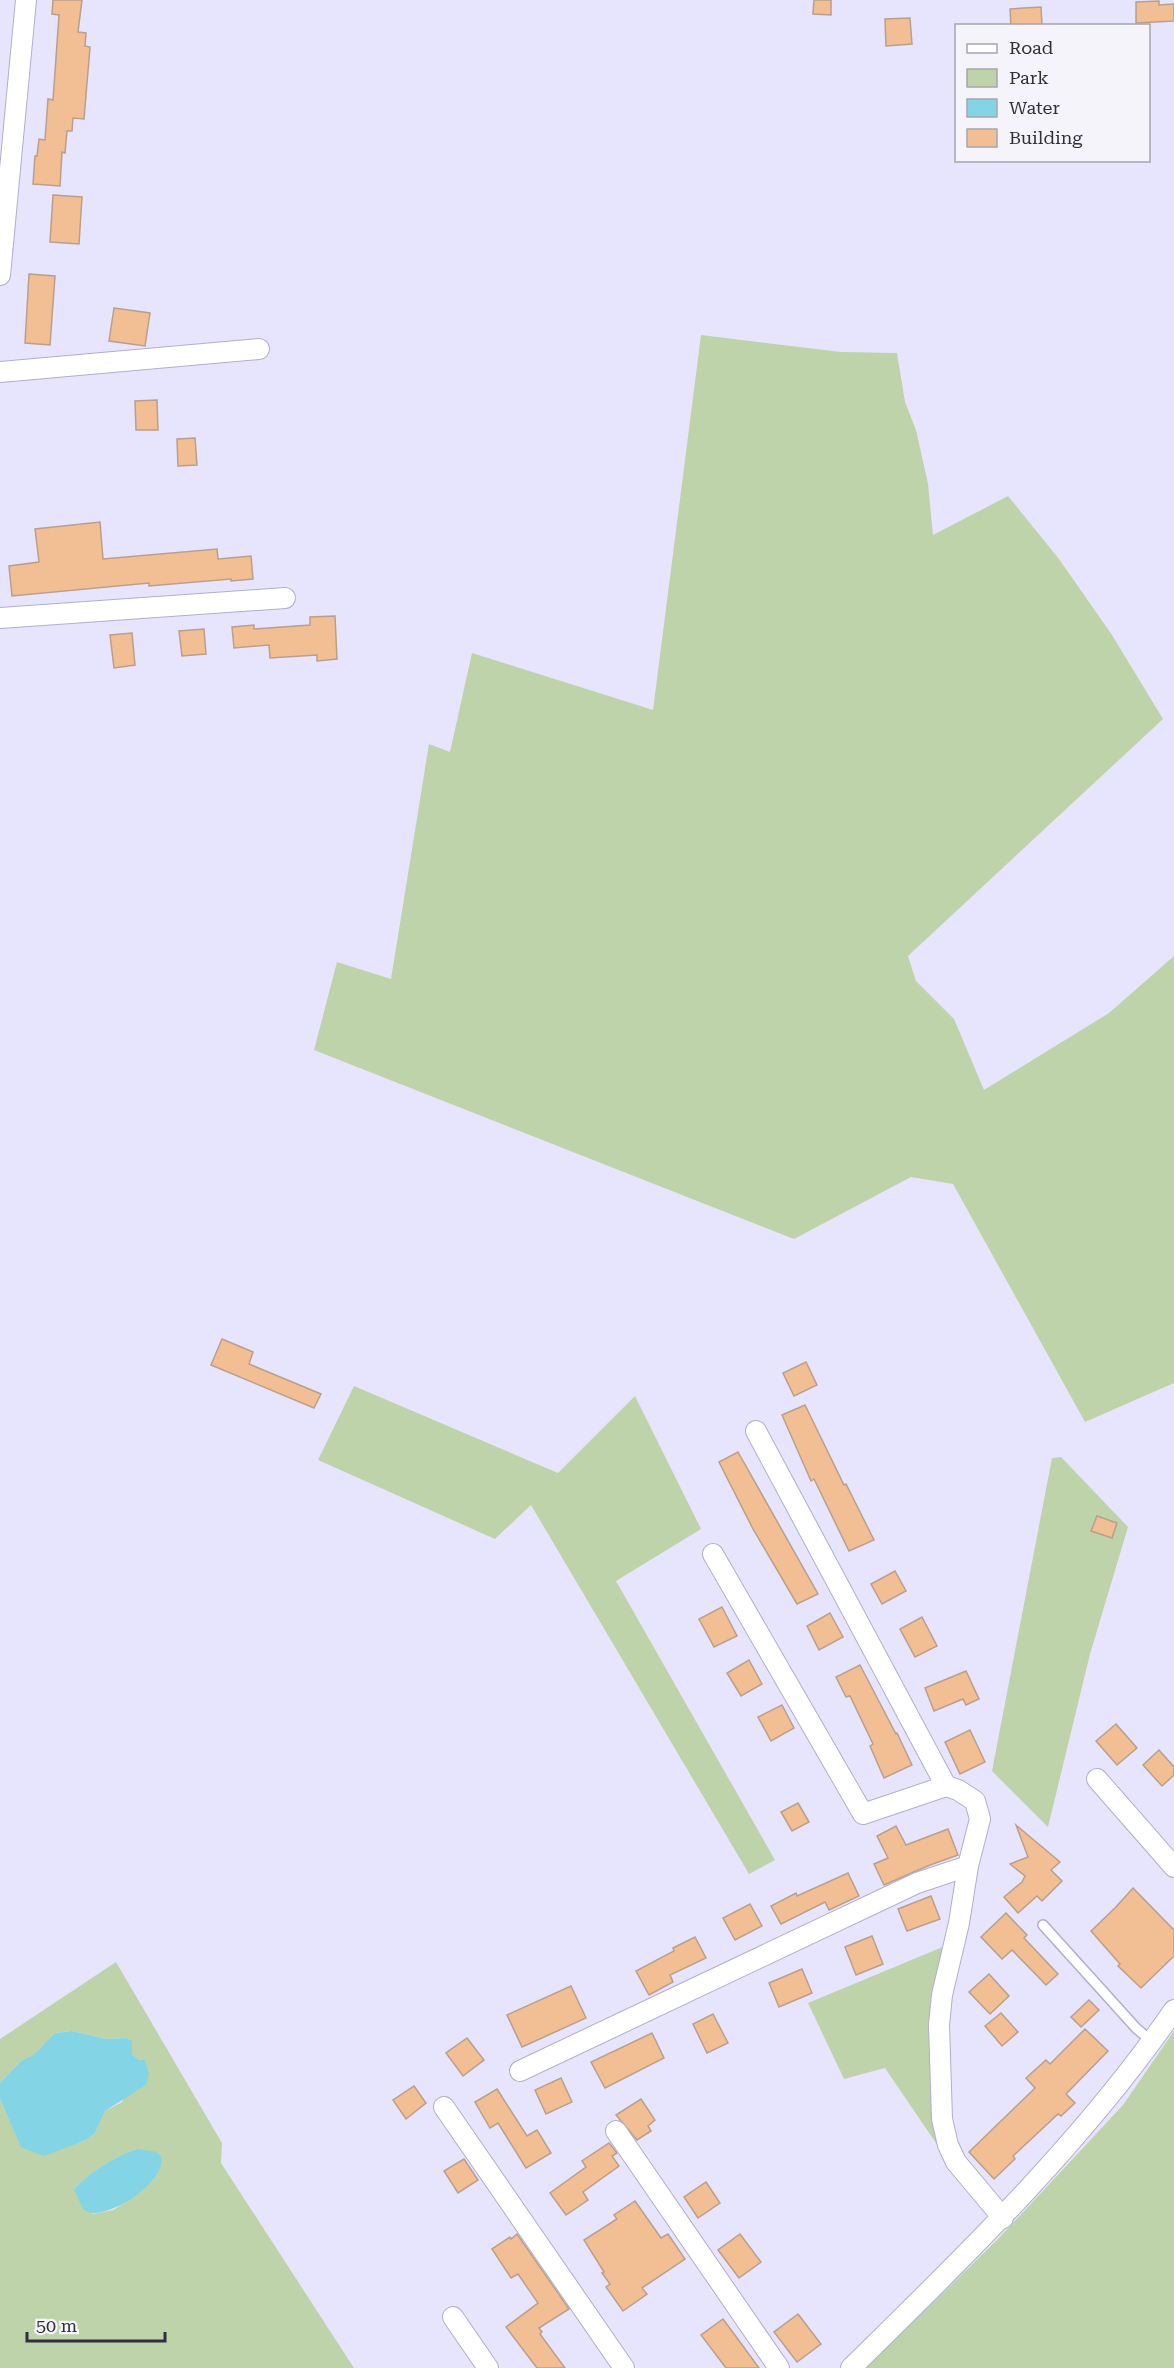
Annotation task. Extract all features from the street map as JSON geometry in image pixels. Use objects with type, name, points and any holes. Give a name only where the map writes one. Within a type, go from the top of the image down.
[{"type":"street","points":[[0,275],[26,0]]},
{"type":"street","points":[[0,372],[259,349]]},
{"type":"street","points":[[0,618],[285,598]]},
{"type":"street","points":[[756,1431],[946,1786]]},
{"type":"street","points":[[713,1554],[863,1814],[946,1786],[958,1790],[975,1801],[980,1819],[968,1866],[959,1923],[942,1995],[939,2025],[942,2119],[948,2145],[956,2162],[1003,2218]]},
{"type":"street","points":[[1097,1779],[1174,1867]]},
{"type":"street","points":[[520,2070],[917,1883],[968,1866]]},
{"type":"street","points":[[851,2368],[1003,2218],[1084,2127],[1152,2042],[1174,2010]]},
{"type":"street","points":[[444,2107],[624,2368]]},
{"type":"street","points":[[616,2131],[779,2368]]},
{"type":"street","points":[[453,2317],[488,2368]]},
{"type":"lane","points":[[1043,1925],[1136,2028],[1152,2042]]},
{"type":"green space","points":[[701,335],[841,352],[897,353],[905,402],[916,430],[928,484],[933,535],[1008,496],[1059,559],[1112,635],[1163,719],[908,956],[916,981],[954,1019],[984,1090],[1109,1013],[1174,956],[1174,1383],[1085,1422],[953,1184],[911,1177],[794,1239],[314,1050],[337,962],[391,979],[429,744],[450,752],[472,653],[653,710]]},
{"type":"green space","points":[[354,1386],[558,1473],[635,1396],[701,1529],[616,1581],[775,1860],[749,1874],[531,1505],[495,1539],[318,1460]]},
{"type":"green space","points":[[1061,1457],[1128,1527],[1090,1654],[1048,1827],[992,1771],[1052,1458]]},
{"type":"green space","points":[[945,1946],[932,2095],[938,2146],[885,2068],[844,2079],[808,2003]]},
{"type":"green space","points":[[116,1962],[222,2143],[221,2163],[354,2368],[0,2368],[0,2099],[21,2146],[75,2144],[95,2133],[105,2111],[122,2102],[139,2060],[132,2054],[126,2038],[106,2039],[72,2031],[55,2033],[34,2056],[21,2061],[0,2083],[0,2039]],"holes":[[[137,2149],[126,2202],[113,2210],[93,2214],[74,2189],[103,2166]]]},
{"type":"green space","points":[[1174,2031],[1174,2368],[866,2368],[999,2238],[1123,2105]]},
{"type":"water","points":[[72,2031],[106,2039],[126,2038],[132,2041],[132,2054],[139,2060],[145,2060],[149,2074],[146,2085],[105,2111],[95,2133],[86,2140],[44,2156],[21,2147],[0,2099],[0,2083],[21,2061],[34,2055],[55,2033]]},
{"type":"water","points":[[137,2149],[157,2152],[162,2158],[155,2177],[147,2186],[127,2201],[106,2211],[92,2213],[83,2209],[74,2189],[104,2165]]},
{"type":"building","points":[[53,0],[82,0],[78,32],[86,33],[85,46],[90,47],[84,119],[73,118],[72,131],[67,131],[65,153],[62,152],[60,186],[33,184],[39,139],[45,140],[48,99],[53,100],[59,15],[52,14]]},
{"type":"building","points":[[814,0],[831,0],[831,15],[813,14]]},
{"type":"building","points":[[1159,1],[1159,5],[1174,4],[1174,21],[1136,23],[1136,2]]},
{"type":"building","points":[[1041,7],[1042,24],[1011,24],[1010,9]]},
{"type":"building","points":[[910,18],[912,44],[886,46],[885,19]]},
{"type":"building","points":[[53,195],[82,197],[79,244],[50,242]]},
{"type":"building","points":[[29,274],[55,276],[50,345],[25,343]]},
{"type":"building","points":[[114,308],[150,313],[145,346],[109,341]]},
{"type":"building","points":[[157,400],[158,430],[136,430],[135,401]]},
{"type":"building","points":[[195,438],[197,465],[178,466],[177,439]]},
{"type":"building","points":[[100,522],[103,559],[217,549],[218,559],[251,556],[253,579],[149,586],[149,583],[12,596],[9,566],[39,562],[35,529]]},
{"type":"building","points":[[335,616],[337,659],[317,661],[317,655],[270,658],[269,645],[234,648],[232,627],[254,625],[254,629],[310,625],[310,617]]},
{"type":"building","points":[[204,629],[206,654],[182,656],[179,631]]},
{"type":"building","points":[[132,633],[135,665],[114,668],[110,635]]},
{"type":"building","points":[[222,1339],[253,1352],[249,1364],[321,1394],[314,1408],[211,1365]]},
{"type":"building","points":[[806,1362],[817,1385],[794,1396],[783,1373]]},
{"type":"building","points":[[805,1405],[874,1540],[849,1551],[814,1479],[811,1481],[782,1415]]},
{"type":"building","points":[[738,1452],[818,1594],[797,1604],[753,1529],[719,1462]]},
{"type":"building","points":[[1097,1516],[1117,1523],[1112,1538],[1091,1531]]},
{"type":"building","points":[[895,1571],[906,1591],[882,1604],[871,1584]]},
{"type":"building","points":[[722,1607],[737,1636],[714,1647],[699,1619]]},
{"type":"building","points":[[830,1613],[843,1637],[819,1650],[807,1626]]},
{"type":"building","points":[[922,1617],[937,1646],[915,1657],[900,1629]]},
{"type":"building","points":[[749,1660],[762,1684],[741,1696],[727,1673]]},
{"type":"building","points":[[860,1665],[912,1765],[884,1778],[870,1746],[873,1744],[850,1696],[846,1697],[836,1677]]},
{"type":"building","points":[[966,1671],[979,1699],[966,1705],[963,1699],[934,1711],[925,1688]]},
{"type":"building","points":[[782,1705],[794,1728],[771,1741],[758,1717]]},
{"type":"building","points":[[1116,1724],[1137,1748],[1117,1765],[1096,1741]]},
{"type":"building","points":[[970,1730],[985,1762],[960,1774],[945,1742]]},
{"type":"building","points":[[1159,1750],[1174,1767],[1174,1775],[1162,1786],[1143,1765]]},
{"type":"building","points":[[798,1803],[809,1822],[792,1831],[781,1812]]},
{"type":"building","points":[[1016,1825],[1060,1862],[1051,1870],[1062,1881],[1042,1901],[1037,1896],[1018,1913],[1004,1897],[1022,1882],[1025,1876],[1010,1864],[1028,1857]]},
{"type":"building","points":[[896,1826],[906,1845],[948,1829],[958,1855],[884,1885],[874,1864],[888,1858],[877,1836]]},
{"type":"building","points":[[848,1873],[859,1896],[829,1910],[825,1902],[781,1924],[771,1906],[796,1893],[797,1896]]},
{"type":"building","points":[[1133,1888],[1174,1930],[1174,1956],[1141,1988],[1118,1966],[1120,1964],[1091,1931]]},
{"type":"building","points":[[931,1896],[940,1919],[907,1931],[898,1909]]},
{"type":"building","points":[[750,1904],[762,1926],[735,1940],[723,1918]]},
{"type":"building","points":[[1006,1913],[1027,1935],[1024,1938],[1058,1974],[1046,1985],[1012,1950],[1002,1959],[981,1937]]},
{"type":"building","points":[[872,1936],[883,1964],[856,1975],[845,1947]]},
{"type":"building","points":[[695,1937],[706,1958],[670,1975],[673,1982],[649,1995],[636,1971]]},
{"type":"building","points":[[802,1969],[812,1993],[779,2007],[769,1983]]},
{"type":"building","points":[[989,1974],[1009,1996],[990,2014],[969,1992]]},
{"type":"building","points":[[571,1986],[586,2018],[522,2047],[507,2015]]},
{"type":"building","points":[[1089,2000],[1099,2010],[1081,2027],[1071,2017]]},
{"type":"building","points":[[1001,2013],[1018,2032],[1002,2046],[985,2026]]},
{"type":"building","points":[[713,2014],[728,2043],[707,2053],[693,2024]]},
{"type":"building","points":[[1085,2029],[1108,2051],[1066,2094],[1075,2103],[1061,2116],[1058,2114],[1013,2156],[1015,2159],[994,2179],[969,2152],[1035,2088],[1026,2078],[1046,2060],[1050,2064]]},
{"type":"building","points":[[652,2033],[664,2058],[605,2088],[591,2062]]},
{"type":"building","points":[[467,2038],[484,2060],[463,2076],[446,2053]]},
{"type":"building","points":[[561,2078],[572,2102],[546,2114],[535,2090]]},
{"type":"building","points":[[414,2086],[426,2103],[406,2119],[393,2100]]},
{"type":"building","points":[[497,2089],[527,2136],[537,2130],[551,2153],[526,2168],[498,2123],[490,2128],[475,2102]]},
{"type":"building","points":[[641,2099],[655,2120],[648,2126],[651,2131],[637,2140],[616,2115]]},
{"type":"building","points":[[609,2143],[617,2153],[612,2156],[619,2166],[583,2192],[588,2200],[566,2215],[550,2193],[586,2167],[582,2161]]},
{"type":"building","points":[[464,2159],[478,2180],[458,2193],[444,2171]]},
{"type":"building","points":[[706,2182],[720,2203],[698,2218],[684,2197]]},
{"type":"building","points":[[635,2201],[661,2238],[668,2234],[685,2259],[642,2288],[647,2294],[623,2311],[606,2287],[610,2284],[584,2240],[617,2219],[614,2215]]},
{"type":"building","points":[[517,2234],[569,2309],[539,2328],[542,2332],[540,2334],[565,2368],[537,2368],[506,2327],[538,2303],[518,2274],[511,2278],[492,2249]]},
{"type":"building","points":[[740,2234],[761,2262],[739,2278],[718,2250]]},
{"type":"building","points":[[798,2314],[821,2344],[797,2362],[774,2332]]},
{"type":"building","points":[[723,2319],[759,2368],[726,2368],[701,2335]]}]
